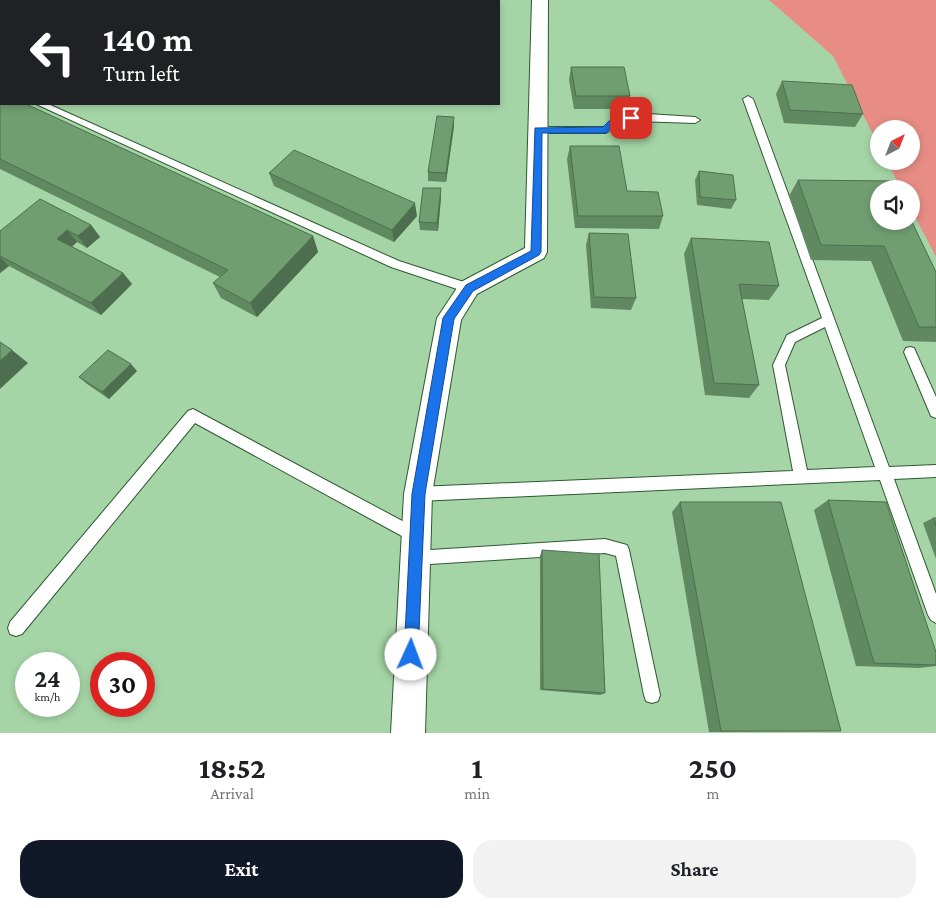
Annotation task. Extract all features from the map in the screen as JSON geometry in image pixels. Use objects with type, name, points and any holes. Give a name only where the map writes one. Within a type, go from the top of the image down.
[{"type":"street","points":[[408,733],[418,494],[449,318],[469,288],[536,252],[540,0]]},
{"type":"lane","points":[[748,99],[886,473],[936,615]]},
{"type":"lane","points":[[43,105],[394,264],[469,288]]},
{"type":"lane","points":[[538,130],[606,130],[612,123],[631,118],[695,120]]},
{"type":"lane","points":[[801,477],[779,365],[791,339],[829,320]]},
{"type":"lane","points":[[910,352],[936,412]]},
{"type":"lane","points":[[16,628],[193,415],[415,547],[605,546],[622,550],[652,695]]},
{"type":"lane","points":[[418,494],[936,471]]},
{"type":"shaded area","points":[[769,0],[936,0],[936,257],[920,226],[920,180],[896,180],[892,170],[920,170],[920,120],[870,120],[870,128],[833,56]]},
{"type":"building","points":[[571,67],[624,67],[630,96],[576,96]]},
{"type":"building","points":[[782,81],[852,85],[863,114],[790,110]]},
{"type":"building","points":[[0,105],[28,105],[313,236],[250,303],[213,283],[228,270],[0,159]]},
{"type":"building","points":[[437,116],[454,117],[446,173],[428,172]]},
{"type":"building","points":[[570,146],[619,146],[627,191],[658,192],[663,216],[578,216]]},
{"type":"building","points":[[294,150],[415,203],[392,230],[269,173]]},
{"type":"building","points":[[699,171],[733,175],[736,200],[700,197]]},
{"type":"building","points":[[798,180],[870,181],[870,230],[916,230],[936,272],[936,327],[919,327],[884,246],[821,245]]},
{"type":"building","points":[[423,188],[441,188],[437,223],[419,222]]},
{"type":"building","points":[[40,199],[91,225],[78,236],[67,230],[57,239],[123,273],[91,303],[0,256],[0,231]]},
{"type":"building","points":[[589,233],[628,234],[636,298],[594,297]]},
{"type":"building","points":[[691,238],[769,242],[779,286],[739,284],[759,385],[714,383]]},
{"type":"building","points":[[0,342],[12,350],[0,361]]},
{"type":"building","points":[[108,350],[131,364],[102,392],[79,377]]},
{"type":"building","points":[[828,500],[886,502],[936,652],[936,665],[874,663]]},
{"type":"building","points":[[680,502],[781,502],[841,731],[721,731]]},
{"type":"building","points":[[542,550],[599,554],[605,693],[543,689]]},
{"type":"route","points":[[411,655],[418,494],[449,318],[469,288],[536,252],[538,130],[606,130],[612,123],[631,118]]}]
